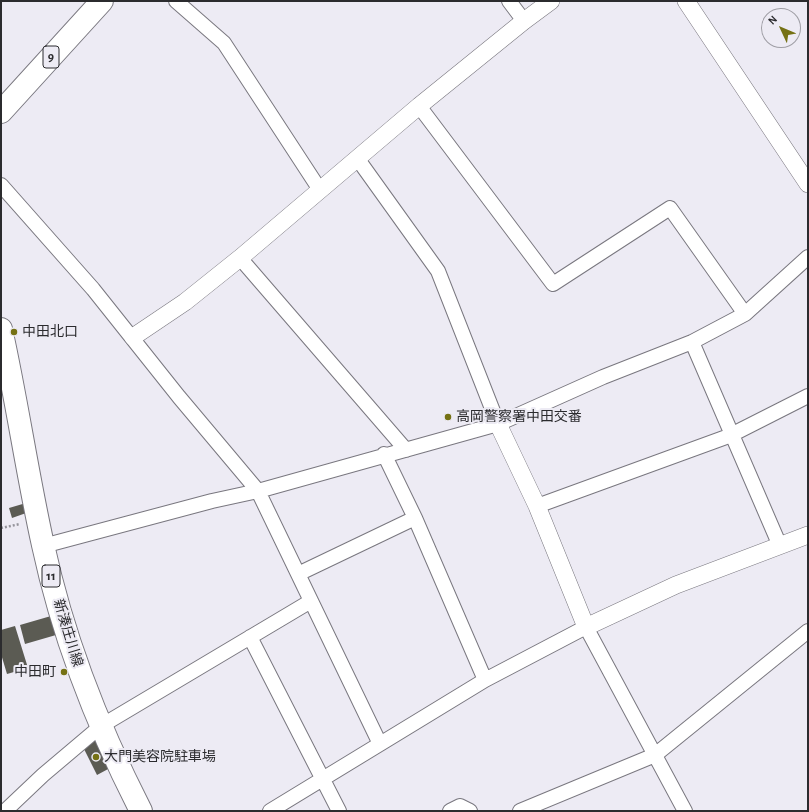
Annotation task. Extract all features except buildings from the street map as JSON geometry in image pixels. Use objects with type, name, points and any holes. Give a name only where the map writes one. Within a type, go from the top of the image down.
[{"type":"main road","name":"9","points":[[1,112],[102,1]]},
{"type":"main road","name":"新湊庄川線","points":[[1,329],[43,546],[64,625],[101,726],[141,811]]},
{"type":"street","points":[[176,1],[224,43],[320,190]]},
{"type":"street","points":[[509,1],[524,21]]},
{"type":"street","points":[[133,337],[185,302],[240,258],[419,106],[551,1]]},
{"type":"street","points":[[686,1],[808,184]]},
{"type":"street","points":[[419,106],[553,284],[670,208],[745,314]]},
{"type":"street","points":[[357,158],[438,271],[498,424],[537,506],[586,627],[685,811]]},
{"type":"street","points":[[1,185],[93,289],[133,337],[178,397],[258,491],[380,744]]},
{"type":"street","points":[[43,546],[212,501],[258,491],[384,454],[406,450],[498,424],[604,377],[692,342],[745,314],[808,257]]},
{"type":"street","points":[[240,258],[406,450]]},
{"type":"street","points":[[692,342],[780,546]]},
{"type":"street","points":[[537,506],[731,435],[808,396]]},
{"type":"street","points":[[384,454],[415,518],[485,680]]},
{"type":"street","points":[[298,574],[415,518]]},
{"type":"street","points":[[270,811],[485,680],[586,627],[676,585],[808,535]]},
{"type":"street","points":[[5,811],[43,775],[101,726],[311,601]]},
{"type":"street","points":[[520,811],[655,755],[808,631]]},
{"type":"street","points":[[250,637],[339,811]]},
{"type":"street","points":[[450,811],[460,806],[470,811]]},
{"type":"place","name":"中田北口","points":[[14,332]]},
{"type":"place","name":"高岡警察署中田交番","points":[[448,417]]},
{"type":"place","name":"中田町","points":[[64,672]]},
{"type":"place","name":"大門美容院駐車場","points":[[96,757]]}]
